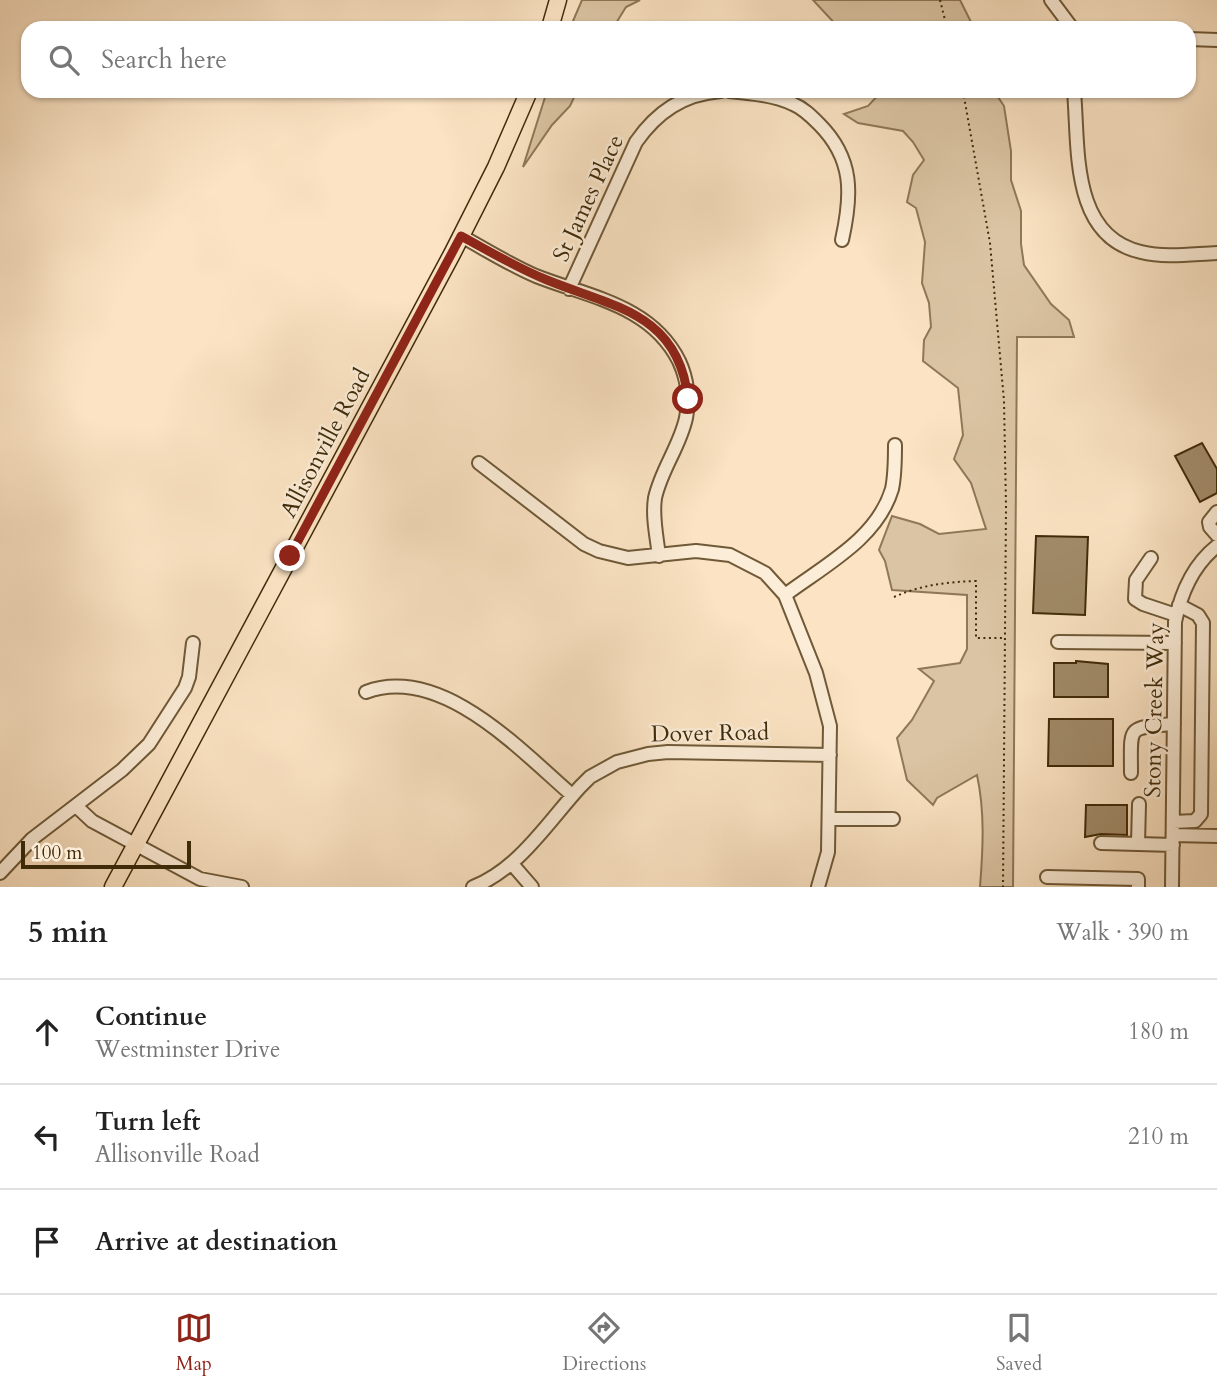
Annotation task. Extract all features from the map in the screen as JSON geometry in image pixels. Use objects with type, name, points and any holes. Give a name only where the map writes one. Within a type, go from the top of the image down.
[{"type":"main road","points":[[552,21],[558,0]]},
{"type":"main road","name":"Allisonville Road","points":[[113,887],[461,236],[496,167],[525,98]]},
{"type":"street","points":[[1051,0],[1067,21]]},
{"type":"street","points":[[1196,39],[1217,40]]},
{"type":"street","name":"St James Place","points":[[569,289],[636,142],[655,117],[681,100],[690,98]]},
{"type":"street","points":[[774,98],[797,105],[826,131],[839,149],[849,191],[848,214],[842,240]]},
{"type":"street","points":[[1074,98],[1083,190],[1092,216],[1100,228],[1117,243],[1142,253],[1217,253]]},
{"type":"street","points":[[461,236],[522,269],[569,289],[617,304],[643,317],[666,339],[681,366],[686,384],[686,415],[655,497],[659,556]]},
{"type":"street","points":[[785,594],[856,542],[880,517],[892,486],[895,445]]},
{"type":"street","points":[[479,463],[584,544],[599,551],[628,558],[696,551],[730,555],[765,573],[785,594],[806,645],[829,716],[828,852],[818,887]]},
{"type":"street","points":[[1217,512],[1209,522],[1217,535]]},
{"type":"street","name":"Stony Creek Way","points":[[1172,887],[1175,643],[1178,610],[1194,572],[1217,546]]},
{"type":"street","points":[[1101,843],[1138,844],[1173,834],[1195,821],[1201,814],[1203,624],[1198,615],[1143,604],[1135,598],[1136,580],[1151,558]]},
{"type":"street","points":[[1058,642],[1175,643]]},
{"type":"street","points":[[0,873],[32,839],[135,759],[164,723],[185,688],[193,643]]},
{"type":"street","points":[[366,692],[380,687],[406,687],[426,691],[457,704],[483,719],[572,795]]},
{"type":"street","points":[[1130,773],[1131,740],[1134,732],[1138,728],[1174,724]]},
{"type":"street","name":"Dover Road","points":[[473,887],[497,876],[512,864],[572,795],[601,770],[632,757],[668,752],[830,755]]},
{"type":"street","points":[[1138,844],[1139,804]]},
{"type":"street","points":[[76,806],[92,821],[200,879],[242,887]]},
{"type":"street","points":[[829,820],[893,819]]},
{"type":"street","points":[[1173,834],[1217,836]]},
{"type":"street","points":[[512,864],[532,887]]},
{"type":"street","points":[[1047,877],[1138,879],[1138,887]]},
{"type":"path","points":[[940,0],[945,21]]},
{"type":"path","points":[[964,98],[982,191],[1001,348],[1006,453],[1003,887]]},
{"type":"path","points":[[894,597],[913,588],[936,583],[976,580],[976,638],[1005,638]]},
{"type":"shaded area","points":[[582,0],[640,0],[626,7],[617,21],[573,21]]},
{"type":"shaded area","points":[[813,0],[960,0],[970,21],[832,21]]},
{"type":"shaded area","points":[[545,98],[574,98],[570,106],[552,125],[523,167]]},
{"type":"shaded area","points":[[875,98],[999,98],[1004,106],[1011,151],[1011,180],[1021,211],[1024,265],[1051,304],[1069,320],[1074,337],[1017,337],[1013,887],[980,887],[982,817],[977,775],[937,798],[933,805],[907,780],[897,738],[912,720],[934,681],[919,669],[960,663],[967,649],[967,595],[892,590],[885,561],[879,550],[892,516],[920,524],[939,534],[986,529],[971,483],[954,459],[963,435],[958,388],[923,361],[924,340],[931,327],[929,303],[922,283],[925,242],[916,208],[907,202],[913,175],[924,160],[903,131],[858,123],[844,114],[868,106]]},
{"type":"building","points":[[1202,443],[1217,469],[1217,493],[1200,502],[1175,456]]},
{"type":"building","points":[[1036,536],[1088,537],[1085,615],[1033,613]]},
{"type":"building","points":[[1076,661],[1108,664],[1108,697],[1054,697],[1054,663]]},
{"type":"building","points":[[1049,719],[1113,719],[1113,766],[1048,766]]},
{"type":"building","points":[[1086,805],[1127,805],[1127,835],[1101,834],[1085,837]]},
{"type":"route","points":[[290,556],[461,236],[531,273],[569,289],[617,304],[643,317],[666,339],[674,352],[681,366],[688,399]]}]
